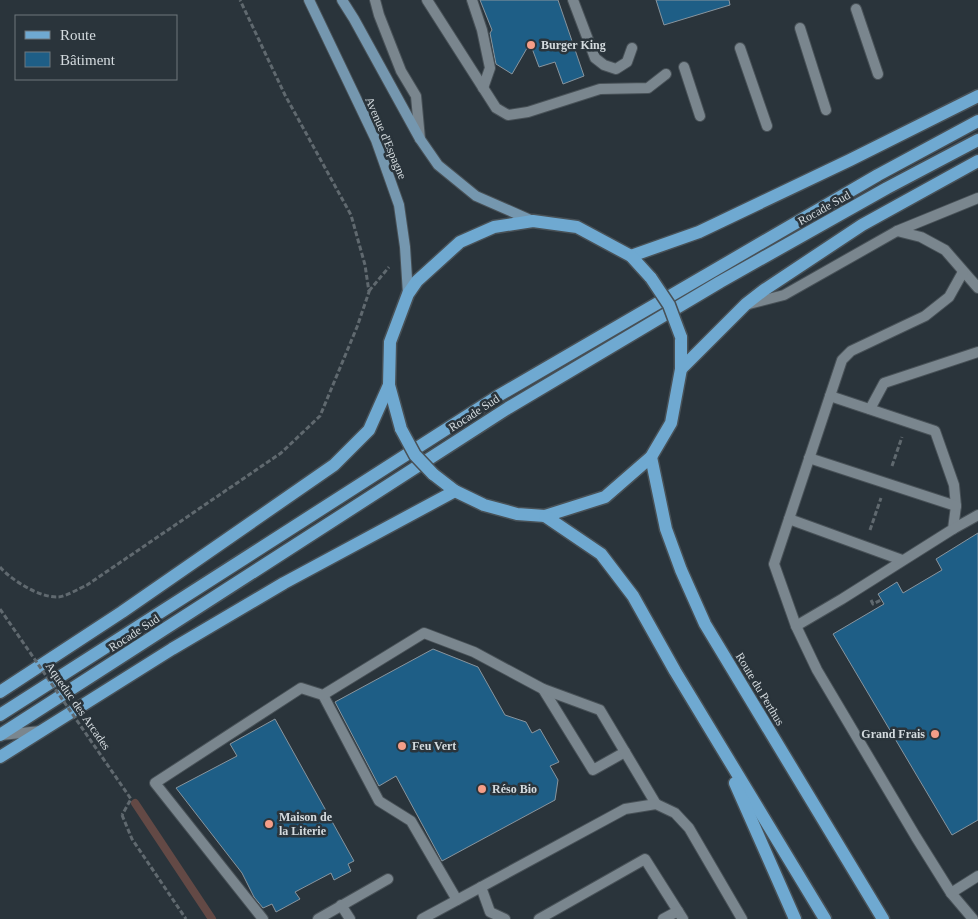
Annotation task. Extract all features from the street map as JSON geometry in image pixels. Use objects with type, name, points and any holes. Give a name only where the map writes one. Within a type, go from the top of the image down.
[{"type":"main road","name":"Avenue d'Espagne","points":[[308,0],[376,140],[400,205],[408,294]]},
{"type":"main road","name":"Avenue d'Espagne","points":[[342,0],[354,18],[420,139],[438,165],[476,196],[533,221]]},
{"type":"main road","points":[[631,256],[699,232],[978,96]]},
{"type":"main road","name":"Rocade Sud","points":[[0,715],[498,396],[878,175],[978,121]]},
{"type":"main road","name":"Rocade Sud","points":[[0,735],[508,408],[720,282],[886,188],[978,140]]},
{"type":"main road","points":[[681,369],[746,304],[764,290],[862,225],[978,161]]},
{"type":"main road","points":[[533,221],[577,227],[631,256],[651,278],[669,306],[681,337],[681,369],[671,423],[651,457],[605,497],[545,516],[517,514],[484,505],[455,491],[433,474],[415,455],[401,429],[390,385],[390,342],[408,294],[417,281],[460,242],[494,227],[533,221]]},
{"type":"main road","name":"Rocade Sud","points":[[0,692],[122,612],[334,465],[369,430],[390,385]]},
{"type":"main road","name":"Route du Perthus","points":[[651,457],[666,529],[681,570],[705,624],[883,919]]},
{"type":"main road","points":[[0,757],[172,649],[284,583],[455,491]]},
{"type":"main road","points":[[545,516],[601,554],[633,596],[675,671],[824,919]]},
{"type":"main road","points":[[714,735],[795,919]]},
{"type":"street","points":[[375,0],[401,71],[416,96],[420,139]]},
{"type":"street","points":[[427,0],[496,108],[508,115],[528,112],[600,89],[648,88],[666,74]]},
{"type":"street","points":[[472,0],[482,30],[490,68],[483,88]]},
{"type":"street","points":[[573,0],[595,58],[604,65],[616,69],[627,62],[632,48]]},
{"type":"street","points":[[856,9],[878,74]]},
{"type":"street","points":[[800,28],[826,110]]},
{"type":"street","points":[[740,48],[767,126]]},
{"type":"street","points":[[684,67],[700,116]]},
{"type":"street","points":[[746,304],[784,295],[897,231],[978,198]]},
{"type":"street","points":[[897,231],[922,238],[945,250],[978,288]]},
{"type":"street","points":[[963,272],[949,297],[925,316],[851,351],[842,360],[774,564],[796,626],[817,670],[916,837],[951,892],[973,919]]},
{"type":"street","points":[[870,409],[884,383],[978,352]]},
{"type":"street","points":[[830,396],[935,431],[954,485],[956,506],[953,529]]},
{"type":"street","points":[[809,458],[956,506]]},
{"type":"street","points":[[796,626],[978,515]]},
{"type":"street","points":[[789,518],[902,560]]},
{"type":"street","points":[[323,695],[424,633],[474,652],[543,689],[600,710],[656,804],[675,813],[689,828],[742,919]]},
{"type":"street","points":[[263,919],[155,783],[301,688],[323,695],[379,801],[411,821],[457,900]]},
{"type":"street","points":[[543,689],[594,770],[625,752]]},
{"type":"street","points":[[0,735],[42,730]]},
{"type":"street","points":[[422,919],[625,809],[656,804]]},
{"type":"street","points":[[539,919],[645,859],[680,915],[664,919]]},
{"type":"street","points":[[951,892],[978,876]]},
{"type":"street","points":[[318,919],[388,879]]},
{"type":"street","points":[[481,887],[488,916],[506,919]]},
{"type":"street","points":[[342,905],[350,919]]},
{"type":"path","points":[[0,567],[5,573],[32,591],[58,598],[87,586],[281,453],[320,416],[339,373],[368,292],[365,265],[351,215],[285,95],[240,0]]},
{"type":"path","name":"Aqueduc des Arcades","points":[[0,609],[131,800],[122,814],[132,839],[186,919]]},
{"type":"building","name":"Burger King","points":[[480,0],[558,0],[584,76],[563,84],[555,62],[539,67],[530,43],[512,74],[496,64],[490,33],[492,30]]},
{"type":"building","points":[[656,0],[729,0],[730,5],[664,25]]},
{"type":"building","name":"Grand Frais","points":[[978,533],[978,820],[952,835],[833,634],[884,604],[878,594],[897,582],[903,593],[942,570],[936,559]]},
{"type":"building","points":[[433,649],[478,667],[505,715],[526,722],[532,733],[540,729],[559,762],[550,766],[558,780],[555,800],[442,861],[396,776],[379,786],[335,702]]},
{"type":"building","name":"Maison de la Literie","points":[[275,719],[354,861],[348,864],[351,871],[334,880],[331,873],[295,892],[300,899],[276,912],[272,904],[263,908],[254,897],[242,873],[176,788],[237,756],[230,744]]},
{"type":"waterway","points":[[135,803],[212,919]]},
{"type":"place","name":"Burger King","points":[[531,45]]},
{"type":"place","name":"Grand Frais","points":[[935,734]]},
{"type":"place","name":"Feu Vert","points":[[402,746]]},
{"type":"place","name":"Réso Bio","points":[[482,789]]},
{"type":"place","name":"Maison de la Literie","points":[[269,824]]}]
